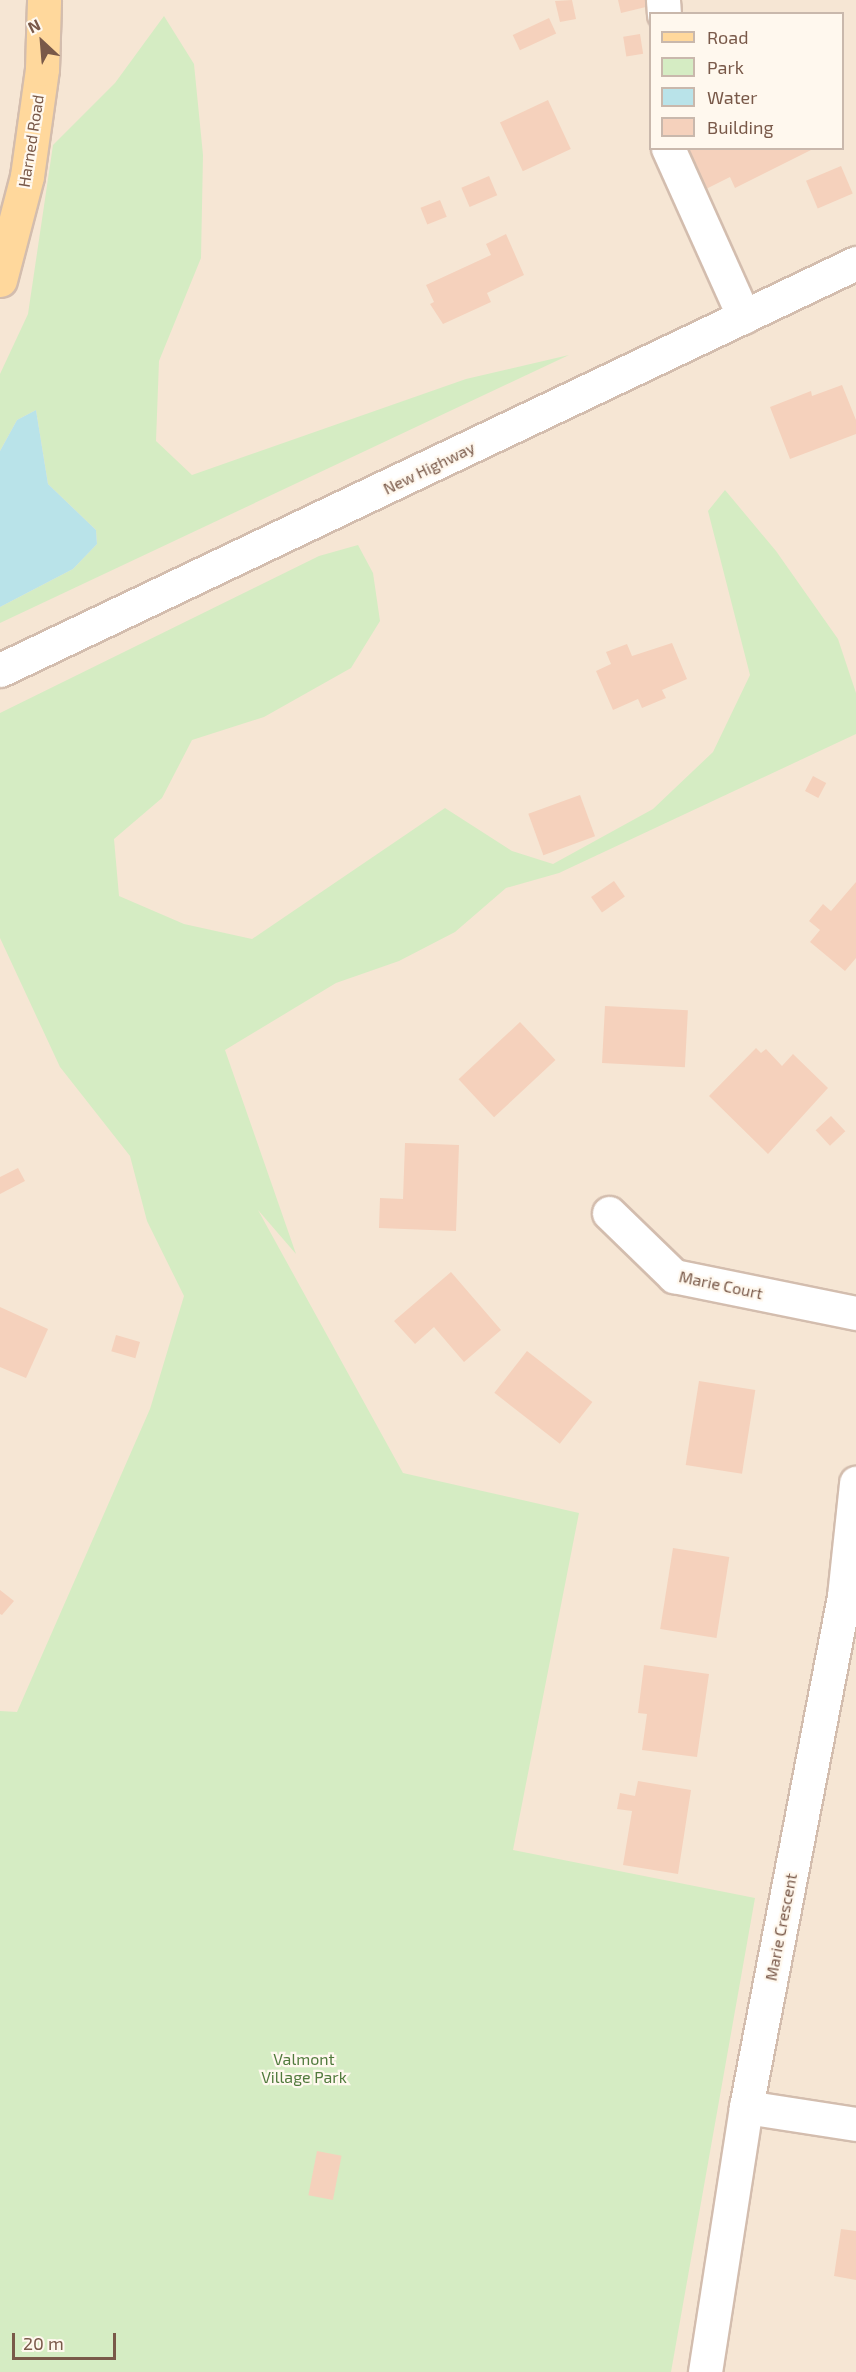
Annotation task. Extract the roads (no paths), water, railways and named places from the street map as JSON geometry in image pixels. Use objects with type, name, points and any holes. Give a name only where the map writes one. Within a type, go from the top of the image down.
[{"type":"main road","name":"Harned Road","points":[[0,280],[27,176],[42,69],[44,0]]},
{"type":"street","points":[[670,150],[744,317]]},
{"type":"street","name":"New Highway","points":[[0,670],[856,263]]},
{"type":"street","name":"Marie Court","points":[[609,1213],[674,1276],[856,1313]]},
{"type":"street","name":"Marie Crescent","points":[[705,2372],[746,2107],[850,1596],[856,1483]]},
{"type":"street","points":[[746,2107],[856,2124]]},
{"type":"water","points":[[36,410],[48,484],[96,530],[97,544],[73,569],[0,607],[0,451],[17,420]]},
{"type":"park label","name":"Valmont Village Park","points":[[304,2068]]}]
